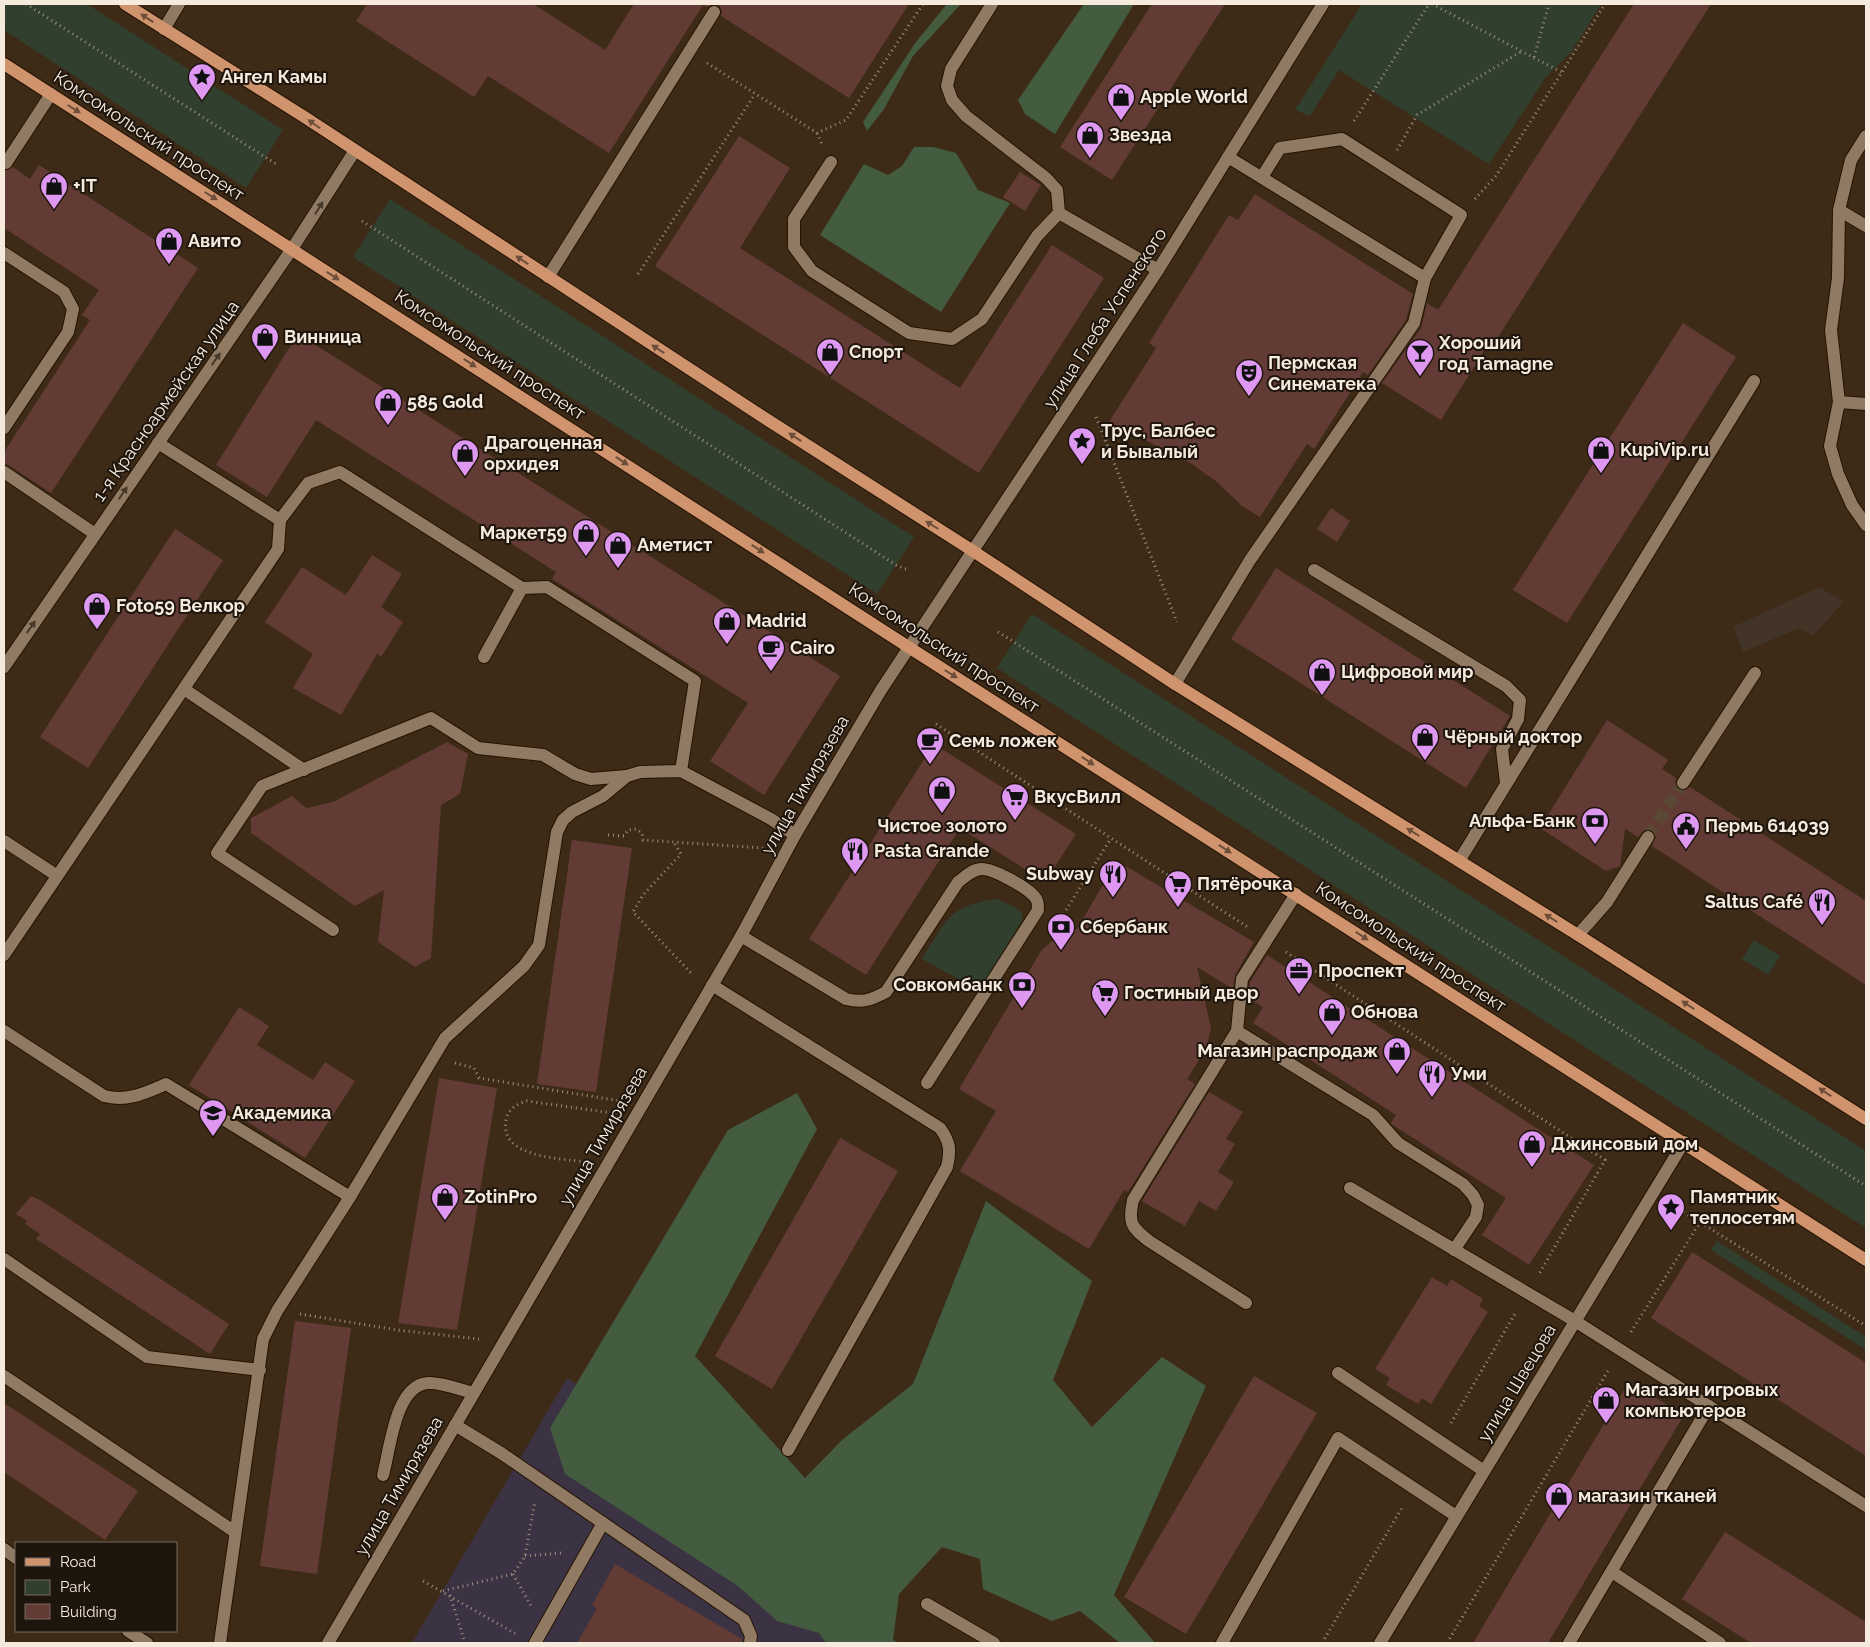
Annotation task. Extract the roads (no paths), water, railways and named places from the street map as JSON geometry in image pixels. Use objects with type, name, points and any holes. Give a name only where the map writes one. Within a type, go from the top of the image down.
[{"type":"main road","points":[[125,4],[298,113],[354,152],[973,550],[1175,684],[1578,934],[1866,1119]]},
{"type":"main road","name":"Комсомольский проспект","points":[[4,64],[910,648],[1866,1260]]},
{"type":"street","points":[[164,29],[179,4]]},
{"type":"street","points":[[831,162],[794,219],[794,247],[812,271],[909,333],[952,339],[982,320],[1037,236],[1059,213],[1057,190],[1046,178],[966,116],[952,100],[947,86],[951,69],[992,4]]},
{"type":"street","name":"улица Глеба Успенского","points":[[910,648],[1158,270],[1324,4]]},
{"type":"street","points":[[548,277],[714,12]]},
{"type":"street","points":[[6,163],[51,94]]},
{"type":"street","points":[[1866,136],[1851,160],[1839,210],[1838,278],[1831,330],[1839,402],[1830,446],[1838,474],[1852,505],[1866,525]]},
{"type":"street","points":[[1175,684],[1250,560],[1414,323],[1425,278],[1461,215],[1342,139],[1280,148],[1262,177]]},
{"type":"street","name":"1-я Красноармейская улица","points":[[4,667],[9,650],[95,534],[292,249],[354,152]]},
{"type":"street","points":[[1228,156],[1425,278]]},
{"type":"street","points":[[1839,210],[1866,226]]},
{"type":"street","points":[[1059,213],[1158,270]]},
{"type":"street","points":[[4,253],[64,292],[73,309],[68,332],[4,428]]},
{"type":"street","points":[[1459,861],[1754,381]]},
{"type":"street","points":[[1839,402],[1866,404]]},
{"type":"street","points":[[158,443],[280,520]]},
{"type":"street","points":[[4,472],[95,534]]},
{"type":"street","points":[[4,956],[56,875],[278,549],[280,520],[308,483],[340,472],[522,588],[547,587],[695,681],[681,771]]},
{"type":"street","points":[[1314,570],[1506,686],[1520,700],[1518,719],[1502,749],[1506,783]]},
{"type":"street","points":[[484,657],[522,588]]},
{"type":"street","name":"улица Тимирязева","points":[[328,1643],[742,936],[795,834],[881,690],[910,648]]},
{"type":"street","points":[[1683,783],[1754,674]]},
{"type":"street","points":[[184,689],[304,770]]},
{"type":"street","points":[[333,930],[217,853],[262,786],[431,718],[478,748],[543,755],[575,774],[591,779],[627,776],[640,772],[681,771],[771,819],[795,834]]},
{"type":"street","points":[[220,1643],[263,1339],[277,1311],[350,1197],[445,1038],[524,966],[538,945],[558,832],[563,820],[572,812],[603,796],[627,776]]},
{"type":"street","points":[[1578,934],[1607,902],[1648,837]]},
{"type":"street","points":[[4,841],[56,875]]},
{"type":"street","points":[[742,936],[846,999],[860,1002],[872,1000],[886,992],[958,882],[969,873],[982,869],[998,873],[1033,894],[1038,901],[1038,910],[927,1083]]},
{"type":"street","points":[[1246,1303],[1134,1230],[1129,1217],[1133,1200],[1237,1031],[1242,979],[1296,894]]},
{"type":"street","points":[[712,985],[940,1128],[948,1140],[951,1152],[947,1167],[788,1450]]},
{"type":"street","points":[[4,1031],[104,1096],[128,1099],[166,1084],[350,1197]]},
{"type":"street","points":[[1237,1031],[1373,1115],[1398,1143],[1463,1184],[1474,1195],[1478,1205],[1476,1217],[1454,1250]]},
{"type":"street","name":"улица Швецова","points":[[1380,1643],[1684,1142]]},
{"type":"street","points":[[1350,1188],[1575,1321],[1866,1506]]},
{"type":"street","points":[[4,1259],[147,1357],[260,1370]]},
{"type":"street","points":[[1338,1373],[1484,1471]]},
{"type":"street","points":[[4,1376],[235,1532]]},
{"type":"street","points":[[383,1475],[401,1402],[409,1391],[418,1385],[429,1383],[474,1393]]},
{"type":"street","points":[[1569,1643],[1709,1406]]},
{"type":"street","points":[[455,1425],[501,1453],[744,1620],[751,1636],[750,1643]]},
{"type":"street","points":[[1222,1643],[1338,1438],[1456,1516]]},
{"type":"street","points":[[529,1641],[544,1628],[603,1523]]},
{"type":"street","points":[[4,1549],[15,1557]]},
{"type":"street","points":[[1612,1572],[1720,1643]]},
{"type":"street","points":[[927,1604],[994,1643]]},
{"type":"street","points":[[130,1632],[147,1643]]},
{"type":"tunnel","points":[[1648,837],[1683,783]]},
{"type":"place","name":"Ангел Камы","points":[[202,101]]},
{"type":"place","name":"Apple World","points":[[1121,121]]},
{"type":"place","name":"Звезда","points":[[1090,159]]},
{"type":"place","name":"+IT","points":[[54,210]]},
{"type":"place","name":"Авито","points":[[169,265]]},
{"type":"place","name":"Винница","points":[[265,361]]},
{"type":"place","name":"Спорт","points":[[830,376]]},
{"type":"place","name":"Хороший год Tamagne","points":[[1420,377]]},
{"type":"place","name":"Пермская Синематека","points":[[1249,397]]},
{"type":"place","name":"585 Gold","points":[[388,426]]},
{"type":"place","name":"Трус, Балбес и Бывалый","points":[[1082,465]]},
{"type":"place","name":"KupiVip.ru","points":[[1601,474]]},
{"type":"place","name":"Драгоценная орхидея","points":[[465,477]]},
{"type":"place","name":"Маркет59","points":[[586,557]]},
{"type":"place","name":"Аметист","points":[[618,569]]},
{"type":"place","name":"Foto59 Велкор","points":[[97,630]]},
{"type":"place","name":"Madrid","points":[[727,645]]},
{"type":"place","name":"Cairo","points":[[771,672]]},
{"type":"place","name":"Цифровой мир","points":[[1322,696]]},
{"type":"place","name":"Чёрный доктор","points":[[1425,761]]},
{"type":"place","name":"Семь ложек","points":[[930,765]]},
{"type":"place","name":"Чистое золото","points":[[942,814]]},
{"type":"place","name":"ВкусВилл","points":[[1015,821]]},
{"type":"place","name":"Альфа-Банк","points":[[1595,845]]},
{"type":"place","name":"Пермь 614039","points":[[1686,850]]},
{"type":"place","name":"Pasta Grande","points":[[855,875]]},
{"type":"place","name":"Subway","points":[[1113,898]]},
{"type":"place","name":"Пятёрочка","points":[[1178,908]]},
{"type":"place","name":"Saltus Café","points":[[1822,926]]},
{"type":"place","name":"Сбербанк","points":[[1061,951]]},
{"type":"place","name":"Проспект","points":[[1299,995]]},
{"type":"place","name":"Совкомбанк","points":[[1022,1009]]},
{"type":"place","name":"Гостиный двор","points":[[1105,1017]]},
{"type":"place","name":"Обнова","points":[[1332,1036]]},
{"type":"place","name":"Магазин распродаж","points":[[1397,1075]]},
{"type":"place","name":"Уми","points":[[1432,1098]]},
{"type":"place","name":"Академика","points":[[213,1137]]},
{"type":"place","name":"Джинсовый дом","points":[[1532,1168]]},
{"type":"place","name":"ZotinPro","points":[[445,1221]]},
{"type":"place","name":"Памятник теплосетям","points":[[1671,1231]]},
{"type":"place","name":"Магазин игровых компьютеров","points":[[1606,1424]]},
{"type":"place","name":"магазин тканей","points":[[1559,1520]]}]
